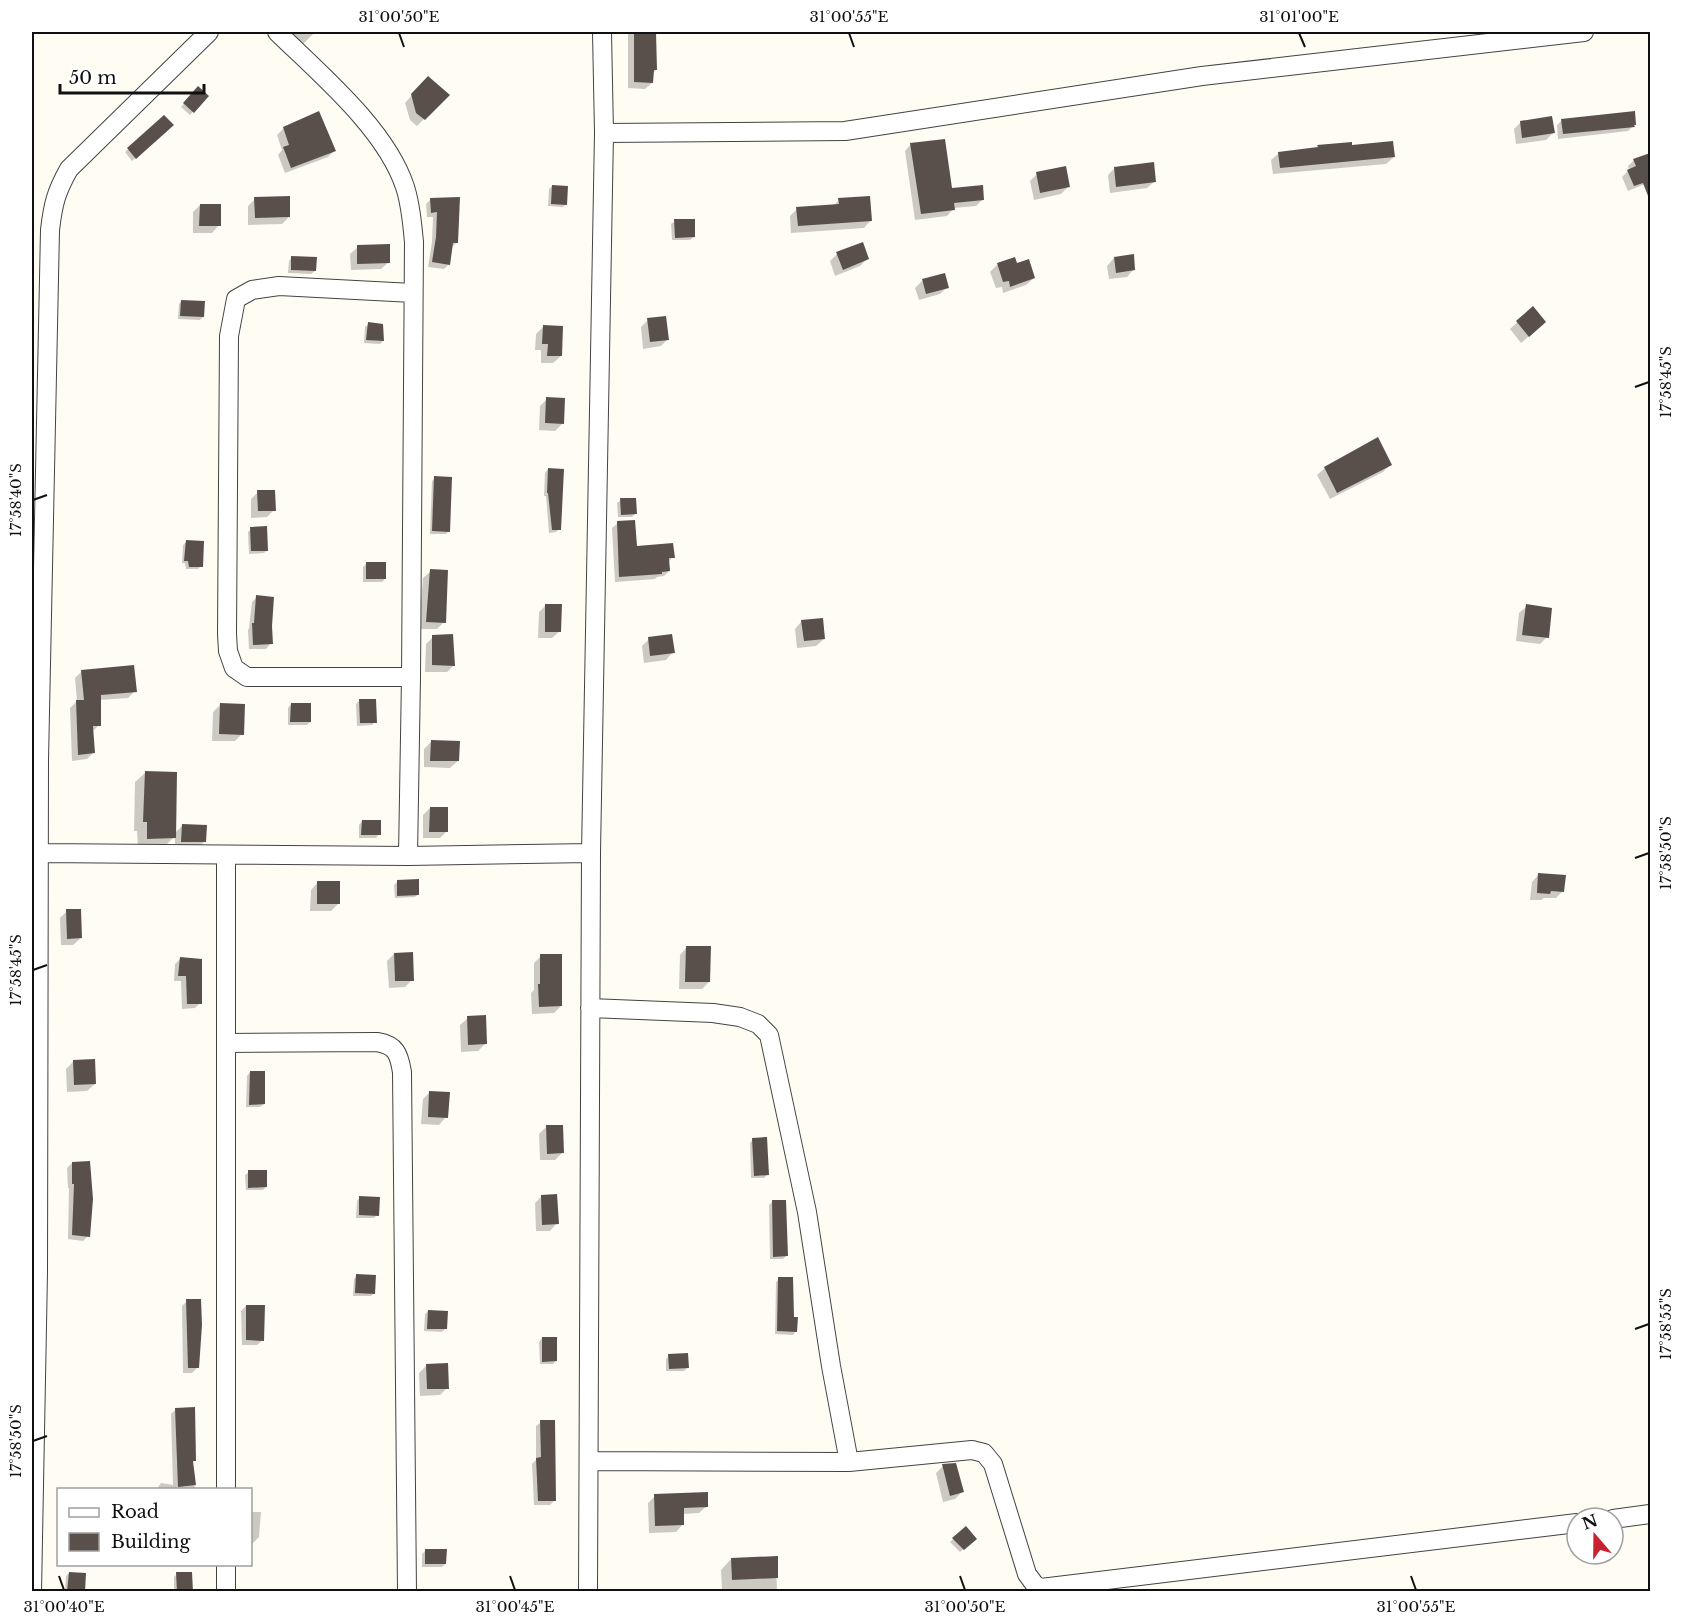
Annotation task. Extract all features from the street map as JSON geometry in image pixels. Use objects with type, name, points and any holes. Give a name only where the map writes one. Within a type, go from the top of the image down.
[{"type":"street","points":[[32,1592],[40,853],[35,760],[50,230],[53,203],[59,186],[69,169],[209,32]]},
{"type":"street","points":[[277,32],[362,117],[393,160],[405,186],[412,214],[414,242],[408,856]]},
{"type":"street","points":[[588,1592],[591,853],[604,133],[602,32]]},
{"type":"street","points":[[604,133],[845,131],[1202,76],[1584,32]]},
{"type":"street","points":[[411,677],[247,677],[234,668],[228,651],[227,634],[229,336],[236,299],[252,290],[279,286],[412,293]]},
{"type":"street","points":[[40,853],[226,856],[591,853]]},
{"type":"street","points":[[226,856],[226,1488]]},
{"type":"street","points":[[590,1008],[740,1017],[758,1024],[769,1035],[807,1212],[831,1366],[849,1462]]},
{"type":"street","points":[[227,1044],[377,1042],[387,1044],[400,1059],[402,1072],[407,1592]]},
{"type":"street","points":[[589,1461],[849,1462],[972,1450],[984,1454],[993,1464],[1027,1574],[1035,1585],[1041,1588],[1565,1524]]},
{"type":"street","points":[[1625,1517],[1650,1514]]},
{"type":"street","points":[[226,1566],[226,1592]]},
{"type":"building","points":[[634,32],[656,32],[657,70],[654,70],[653,83],[634,82]]},
{"type":"building","points":[[428,76],[450,95],[425,120],[416,113],[411,94]]},
{"type":"building","points":[[198,86],[209,96],[194,113],[183,103]]},
{"type":"building","points":[[319,111],[336,151],[291,168],[283,147],[289,145],[283,127]]},
{"type":"building","points":[[1635,111],[1635,127],[1563,134],[1561,119]]},
{"type":"building","points":[[164,115],[174,125],[136,159],[127,148]]},
{"type":"building","points":[[1552,116],[1555,133],[1522,138],[1520,121]]},
{"type":"building","points":[[945,139],[952,188],[983,185],[984,200],[954,203],[955,210],[921,214],[910,143]]},
{"type":"building","points":[[1393,141],[1395,157],[1280,168],[1278,152],[1318,147],[1317,145],[1352,142],[1352,145]]},
{"type":"building","points":[[1650,153],[1650,201],[1643,183],[1634,186],[1627,170],[1636,166],[1633,159]]},
{"type":"building","points":[[1154,162],[1156,182],[1116,187],[1114,167]]},
{"type":"building","points":[[1066,166],[1070,187],[1040,193],[1036,172]]},
{"type":"building","points":[[552,185],[568,186],[567,205],[551,204]]},
{"type":"building","points":[[290,196],[290,217],[255,218],[254,197]]},
{"type":"building","points":[[870,196],[872,221],[798,226],[796,207],[839,204],[838,198]]},
{"type":"building","points":[[460,197],[458,243],[453,243],[450,265],[432,262],[437,212],[431,213],[430,198]]},
{"type":"building","points":[[200,204],[221,204],[221,226],[199,226]]},
{"type":"building","points":[[674,219],[695,219],[695,237],[675,238]]},
{"type":"building","points":[[863,242],[869,259],[843,270],[836,252]]},
{"type":"building","points":[[390,244],[390,263],[357,264],[357,245]]},
{"type":"building","points":[[1134,254],[1135,270],[1116,273],[1114,257]]},
{"type":"building","points":[[291,256],[317,257],[316,271],[291,270]]},
{"type":"building","points":[[1015,257],[1017,263],[1029,259],[1035,278],[1010,287],[1009,281],[1003,282],[997,263]]},
{"type":"building","points":[[945,273],[949,288],[926,294],[922,279]]},
{"type":"building","points":[[181,300],[205,301],[204,317],[180,316]]},
{"type":"building","points":[[1533,306],[1546,322],[1529,337],[1516,321]]},
{"type":"building","points":[[666,316],[669,340],[650,342],[647,318]]},
{"type":"building","points":[[368,322],[383,324],[384,341],[366,340]]},
{"type":"building","points":[[543,325],[563,326],[562,356],[547,356],[548,344],[542,344]]},
{"type":"building","points":[[546,397],[565,398],[564,424],[545,423]]},
{"type":"building","points":[[1378,437],[1392,465],[1337,493],[1324,467]]},
{"type":"building","points":[[548,468],[564,469],[561,530],[552,530],[547,493]]},
{"type":"building","points":[[434,476],[452,477],[450,532],[432,531]]},
{"type":"building","points":[[257,490],[275,490],[276,511],[258,511]]},
{"type":"building","points":[[620,498],[636,498],[637,514],[621,515]]},
{"type":"building","points":[[635,520],[637,546],[673,543],[675,558],[669,558],[670,571],[662,572],[662,574],[619,577],[617,521]]},
{"type":"building","points":[[267,526],[268,551],[251,551],[250,527]]},
{"type":"building","points":[[186,540],[204,541],[203,567],[189,567],[188,561],[184,561]]},
{"type":"building","points":[[366,562],[386,562],[386,579],[366,579]]},
{"type":"building","points":[[430,569],[448,570],[446,623],[426,622]]},
{"type":"building","points":[[256,595],[274,597],[273,644],[253,645],[252,623],[254,623]]},
{"type":"building","points":[[545,604],[562,604],[561,632],[545,632]]},
{"type":"building","points":[[1526,604],[1552,608],[1549,638],[1522,635]]},
{"type":"building","points":[[823,618],[825,639],[804,641],[801,620]]},
{"type":"building","points":[[453,634],[455,666],[432,665],[432,635]]},
{"type":"building","points":[[672,634],[675,653],[650,656],[648,637]]},
{"type":"building","points":[[134,665],[137,692],[101,695],[101,726],[93,726],[95,753],[78,755],[76,700],[84,700],[81,670]]},
{"type":"building","points":[[359,699],[376,699],[377,723],[360,723]]},
{"type":"building","points":[[220,703],[245,704],[244,735],[219,734]]},
{"type":"building","points":[[291,703],[311,703],[311,722],[290,722]]},
{"type":"building","points":[[431,740],[460,741],[459,761],[430,761]]},
{"type":"building","points":[[145,771],[177,772],[176,838],[147,839],[147,822],[143,822]]},
{"type":"building","points":[[430,807],[448,807],[448,832],[429,832]]},
{"type":"building","points":[[362,820],[381,820],[381,835],[361,835]]},
{"type":"building","points":[[182,824],[207,825],[206,842],[181,842]]},
{"type":"building","points":[[1538,873],[1566,875],[1564,892],[1537,893]]},
{"type":"building","points":[[419,879],[419,895],[397,896],[397,880]]},
{"type":"building","points":[[317,881],[340,881],[340,904],[317,904]]},
{"type":"building","points":[[66,909],[81,909],[82,938],[67,939]]},
{"type":"building","points":[[686,946],[711,946],[710,982],[685,982]]},
{"type":"building","points":[[413,952],[414,981],[395,981],[394,953]]},
{"type":"building","points":[[540,954],[562,954],[562,1006],[539,1007]]},
{"type":"building","points":[[180,957],[202,959],[202,1004],[187,1004],[186,976],[178,976]]},
{"type":"building","points":[[486,1015],[487,1044],[468,1045],[467,1016]]},
{"type":"building","points":[[95,1059],[96,1084],[74,1085],[73,1060]]},
{"type":"building","points":[[250,1071],[265,1071],[265,1104],[249,1105]]},
{"type":"building","points":[[429,1091],[450,1092],[448,1118],[428,1117]]},
{"type":"building","points":[[546,1125],[563,1125],[564,1153],[547,1154]]},
{"type":"building","points":[[767,1137],[769,1175],[754,1176],[752,1138]]},
{"type":"building","points":[[90,1161],[93,1199],[90,1237],[72,1235],[74,1184],[72,1184],[72,1162]]},
{"type":"building","points":[[248,1170],[267,1170],[267,1187],[248,1188]]},
{"type":"building","points":[[557,1194],[559,1224],[542,1225],[541,1195]]},
{"type":"building","points":[[359,1196],[380,1197],[379,1216],[359,1215]]},
{"type":"building","points":[[772,1200],[786,1200],[788,1256],[773,1257]]},
{"type":"building","points":[[356,1274],[376,1275],[375,1294],[355,1293]]},
{"type":"building","points":[[778,1277],[793,1277],[794,1317],[798,1317],[797,1332],[777,1331]]},
{"type":"building","points":[[186,1299],[201,1299],[199,1368],[188,1368]]},
{"type":"building","points":[[246,1305],[265,1305],[264,1341],[246,1340]]},
{"type":"building","points":[[428,1310],[448,1311],[447,1329],[427,1329]]},
{"type":"building","points":[[542,1337],[557,1337],[557,1361],[542,1362]]},
{"type":"building","points":[[688,1353],[689,1368],[669,1369],[668,1354]]},
{"type":"building","points":[[448,1363],[449,1389],[427,1389],[426,1364]]},
{"type":"building","points":[[195,1407],[196,1461],[193,1461],[196,1485],[178,1487],[175,1408]]},
{"type":"building","points":[[540,1420],[555,1420],[556,1501],[538,1501],[536,1458],[541,1457]]},
{"type":"building","points":[[956,1463],[964,1492],[950,1496],[942,1464]]},
{"type":"building","points":[[708,1492],[708,1507],[684,1508],[684,1525],[655,1526],[654,1494]]},
{"type":"building","points":[[966,1526],[977,1539],[964,1550],[952,1538]]},
{"type":"building","points":[[425,1549],[447,1549],[446,1564],[425,1564]]},
{"type":"building","points":[[778,1556],[778,1578],[732,1580],[731,1558]]},
{"type":"building","points":[[69,1572],[86,1573],[85,1592],[67,1592]]},
{"type":"building","points":[[176,1572],[192,1572],[193,1592],[177,1592]]}]
